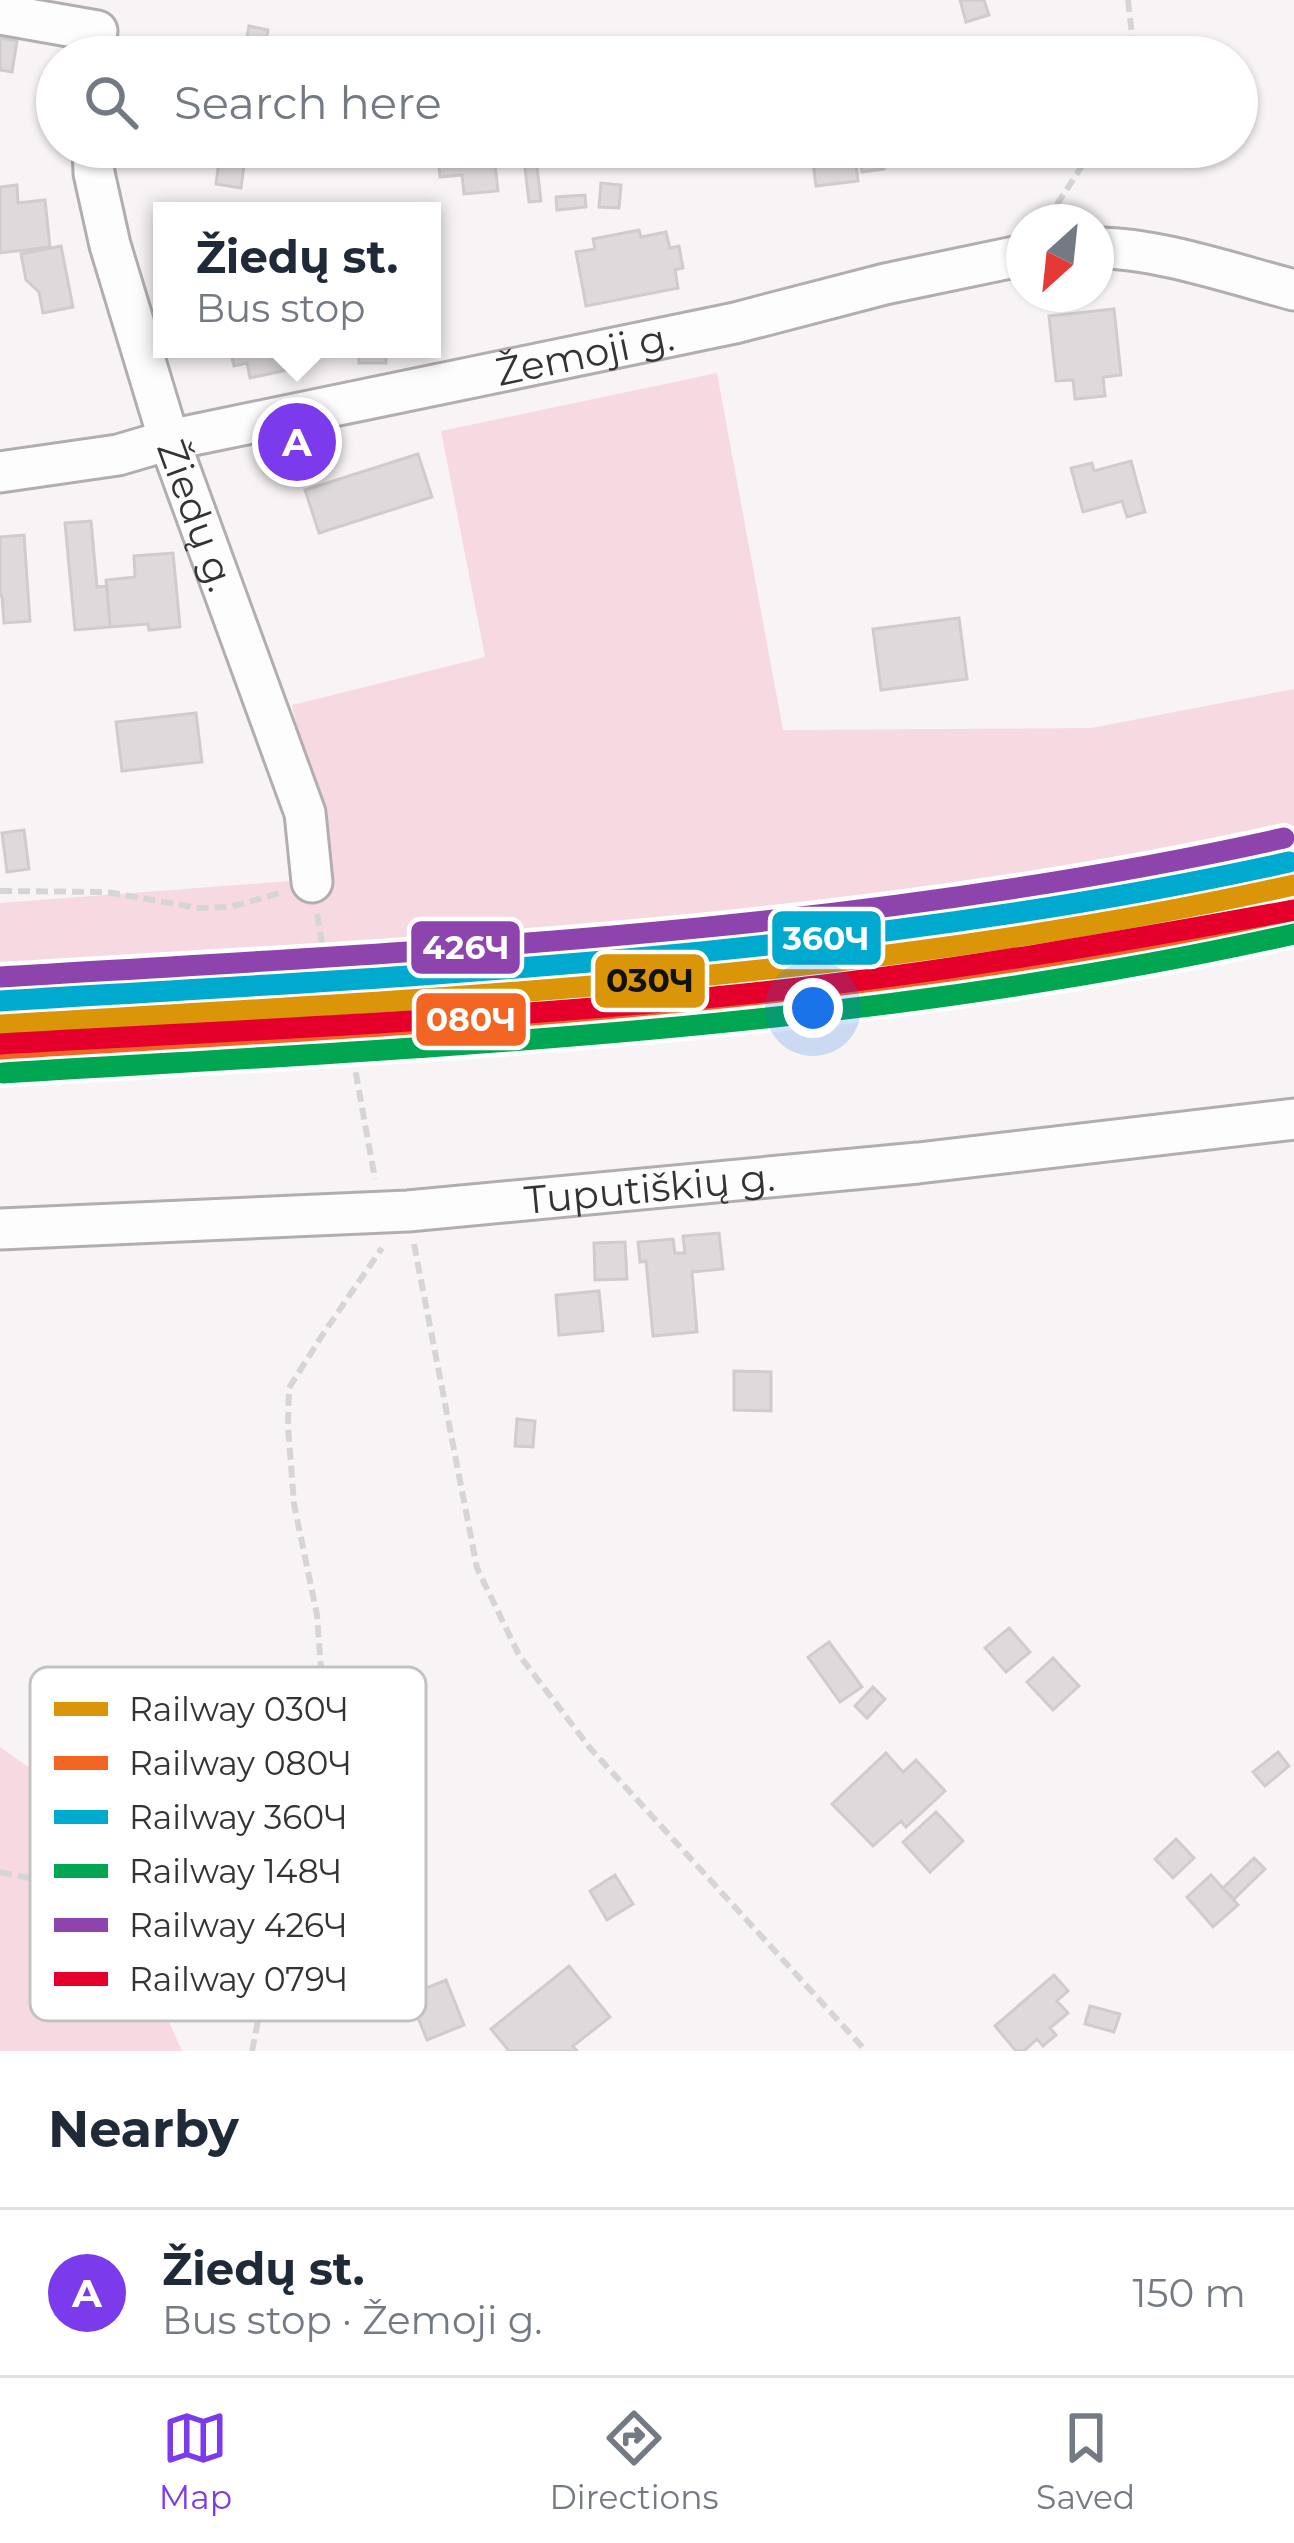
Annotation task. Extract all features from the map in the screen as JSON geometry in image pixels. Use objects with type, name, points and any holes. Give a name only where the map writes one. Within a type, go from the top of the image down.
[{"type":"street","points":[[0,14],[99,30]]},
{"type":"street","name":"Žiedų g.","points":[[94,168],[110,245],[169,440],[305,813],[312,882]]},
{"type":"street","points":[[1114,248],[1294,290]]},
{"type":"street","name":"Žemoji g.","points":[[0,472],[118,455],[169,440],[735,323],[1006,258]]},
{"type":"street","name":"Tuputiškių g.","points":[[0,1229],[395,1211],[895,1165],[1294,1119]]},
{"type":"path","points":[[1128,0],[1132,36]]},
{"type":"path","points":[[1057,204],[1080,168]]},
{"type":"path","points":[[0,891],[107,892],[198,908],[248,903],[312,882],[328,978],[332,1043],[350,1041],[395,1211],[477,1568],[519,1655],[590,1748],[866,2051]]},
{"type":"path","points":[[321,1667],[317,1615],[295,1504],[288,1426],[290,1388],[395,1211]]},
{"type":"path","points":[[0,1872],[30,1878]]},
{"type":"path","points":[[251,2051],[257,2021]]},
{"type":"shaded area","points":[[717,373],[783,730],[1091,728],[1294,689],[1294,866],[1188,891],[935,927],[442,982],[0,1009],[0,903],[329,878],[292,705],[485,657],[441,431]]},
{"type":"shaded area","points":[[0,1747],[30,1768],[30,2021],[169,2021],[182,2051],[0,2051]]},
{"type":"building","points":[[960,0],[984,0],[989,15],[966,22]]},
{"type":"building","points":[[249,26],[268,30],[267,36],[247,36]]},
{"type":"building","points":[[0,38],[17,41],[12,72],[0,70]]},
{"type":"building","points":[[218,168],[244,168],[241,188],[216,184]]},
{"type":"building","points":[[439,168],[495,168],[498,191],[464,194],[462,175],[440,177]]},
{"type":"building","points":[[525,168],[537,168],[541,201],[529,202]]},
{"type":"building","points":[[814,168],[856,168],[858,181],[816,186]]},
{"type":"building","points":[[601,183],[621,185],[619,208],[599,207]]},
{"type":"building","points":[[17,185],[18,203],[45,200],[50,247],[0,253],[0,187]]},
{"type":"building","points":[[585,195],[586,207],[557,210],[556,197]]},
{"type":"building","points":[[639,230],[641,237],[666,232],[670,248],[679,246],[683,268],[675,270],[678,288],[586,306],[576,252],[595,249],[593,239]]},
{"type":"building","points":[[61,246],[73,307],[43,313],[39,292],[26,280],[21,254]]},
{"type":"building","points":[[1114,309],[1121,375],[1103,377],[1105,396],[1075,399],[1073,380],[1056,381],[1049,316]]},
{"type":"building","points":[[232,358],[298,358],[300,367],[250,378],[247,363],[234,366]]},
{"type":"building","points":[[359,358],[386,358],[386,363],[359,363]]},
{"type":"building","points":[[418,454],[432,497],[319,533],[305,490]]},
{"type":"building","points":[[1131,461],[1145,512],[1127,517],[1122,501],[1083,512],[1071,468],[1092,463],[1094,471]]},
{"type":"building","points":[[91,521],[97,587],[107,586],[110,627],[75,630],[65,523]]},
{"type":"building","points":[[24,535],[30,621],[4,623],[0,537]]},
{"type":"building","points":[[173,553],[180,627],[110,627],[106,580],[135,577],[134,556]]},
{"type":"building","points":[[959,618],[967,679],[881,690],[873,629]]},
{"type":"building","points":[[196,713],[202,762],[122,771],[116,722]]},
{"type":"building","points":[[24,830],[29,869],[7,872],[2,833]]},
{"type":"building","points":[[719,1233],[723,1269],[692,1272],[697,1332],[653,1336],[646,1261],[640,1262],[638,1242],[673,1239],[675,1253],[685,1253],[683,1236]]},
{"type":"building","points":[[625,1242],[627,1279],[595,1280],[594,1243]]},
{"type":"building","points":[[599,1291],[603,1331],[559,1335],[556,1295]]},
{"type":"building","points":[[734,1371],[771,1372],[771,1411],[734,1410]]},
{"type":"building","points":[[517,1419],[535,1421],[533,1447],[515,1446]]},
{"type":"building","points":[[1009,1628],[1030,1652],[1006,1672],[985,1648]]},
{"type":"building","points":[[829,1642],[862,1687],[840,1702],[808,1657]]},
{"type":"building","points":[[1053,1658],[1079,1686],[1053,1710],[1027,1682]]},
{"type":"building","points":[[873,1687],[885,1699],[867,1718],[855,1706]]},
{"type":"building","points":[[1278,1752],[1289,1766],[1265,1786],[1253,1772]]},
{"type":"building","points":[[886,1753],[903,1772],[916,1760],[945,1791],[906,1827],[901,1821],[873,1846],[832,1804]]},
{"type":"building","points":[[936,1812],[963,1841],[930,1872],[903,1842]]},
{"type":"building","points":[[1176,1839],[1194,1858],[1173,1878],[1155,1859]]},
{"type":"building","points":[[1254,1858],[1265,1869],[1234,1899],[1223,1888]]},
{"type":"building","points":[[615,1875],[633,1904],[607,1920],[590,1891]]},
{"type":"building","points":[[1211,1875],[1238,1905],[1213,1927],[1187,1897]]},
{"type":"building","points":[[569,1966],[610,2017],[573,2046],[577,2051],[509,2051],[491,2029]]},
{"type":"building","points":[[1054,1975],[1068,1991],[1057,2001],[1068,2013],[1050,2028],[1056,2035],[1043,2046],[1037,2039],[1024,2051],[1016,2051],[995,2026]]},
{"type":"building","points":[[446,1980],[464,2025],[427,2040],[419,2021],[426,2021],[426,1988]]},
{"type":"building","points":[[1090,2006],[1120,2014],[1114,2032],[1085,2024]]},
{"type":"rail line","name":"426Ч","points":[[0,977],[484,946],[806,916],[1126,870],[1284,838]]},
{"type":"rail line","name":"360Ч","points":[[0,1001],[486,970],[809,940],[970,920],[1289,862]]},
{"type":"rail line","name":"030Ч","points":[[0,1025],[488,994],[812,964],[1134,917],[1294,885]]},
{"type":"rail line","name":"080Ч","points":[[1,1049],[489,1018],[813,988],[974,968],[1294,910]]},
{"type":"rail line","name":"079Ч","points":[[0,1044],[489,1016],[781,990],[974,965],[1294,910]]},
{"type":"rail line","name":"148Ч","points":[[3,1073],[489,1043],[813,1013],[1135,966],[1294,934]]},
{"type":"place","name":"Žiedų st.","points":[[297,442]]}]
